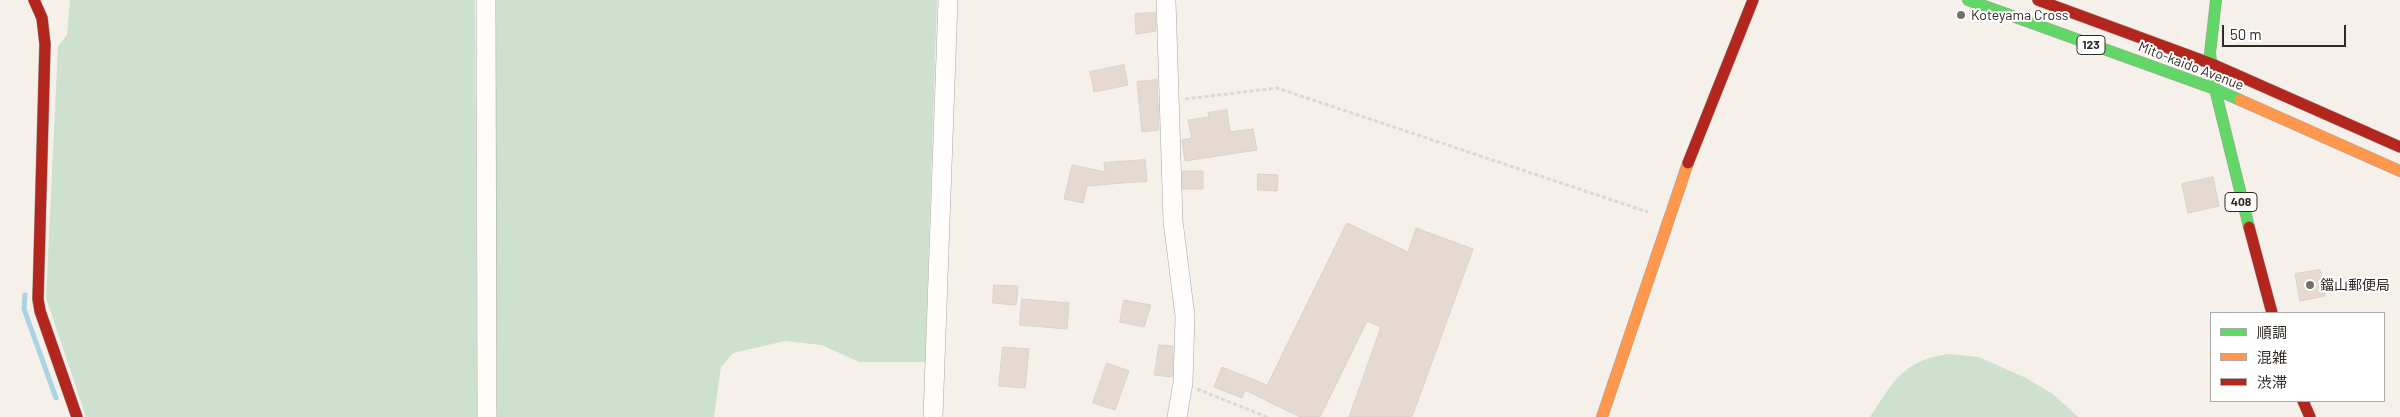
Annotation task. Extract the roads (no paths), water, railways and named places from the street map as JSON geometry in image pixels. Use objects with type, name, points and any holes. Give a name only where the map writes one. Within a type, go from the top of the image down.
[{"type":"main road","points":[[34,0],[39,8],[44,27],[45,51],[38,299],[40,311],[77,417]]},
{"type":"main road","points":[[1602,417],[1669,220],[1732,50],[1753,0]]},
{"type":"main road","name":"Mito-kaido Avenue","points":[[1968,0],[2215,89],[2400,171]]},
{"type":"main road","name":"Mito-kaido Avenue","points":[[2038,0],[2212,64],[2400,147]]},
{"type":"main road","name":"408","points":[[2216,0],[2211,33],[2215,89],[2238,190],[2272,312]]},
{"type":"main road","points":[[2303,402],[2310,417]]},
{"type":"street","points":[[486,0],[487,417]]},
{"type":"street","points":[[933,417],[948,0]]},
{"type":"street","points":[[1166,0],[1173,221],[1184,316],[1183,383],[1177,417]]},
{"type":"waterway","points":[[25,295],[24,309],[56,398]]},
{"type":"place","name":"Koteyama Cross","points":[[1961,15]]},
{"type":"place","name":"鐺山郵便局","points":[[2310,285]]}]
